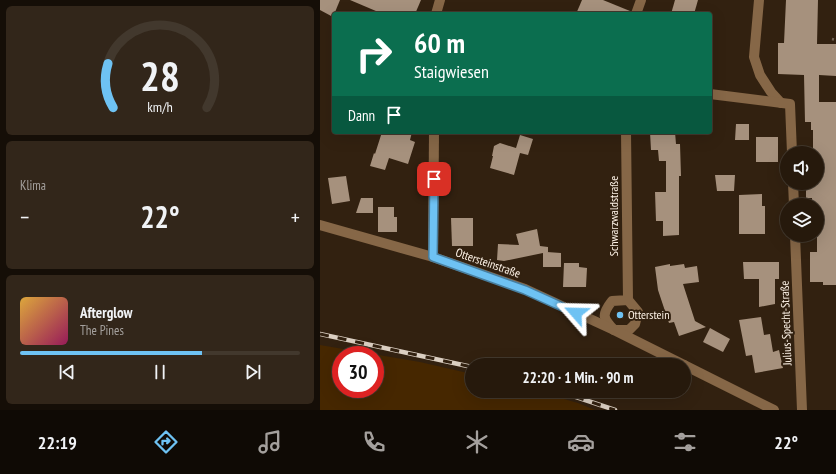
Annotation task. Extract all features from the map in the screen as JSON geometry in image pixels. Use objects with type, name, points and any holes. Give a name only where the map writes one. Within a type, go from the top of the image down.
[{"type":"street","points":[[437,12],[440,0]]},
{"type":"street","points":[[637,12],[640,0]]},
{"type":"street","points":[[759,0],[754,57],[760,75],[771,92],[781,103]]},
{"type":"street","points":[[712,94],[790,104],[792,146]]},
{"type":"street","points":[[433,257],[434,134]]},
{"type":"street","name":"Schwarzwaldstraße","points":[[614,330],[629,330],[635,324],[638,312],[628,300],[626,134]]},
{"type":"street","name":"Ottersteinstraße","points":[[320,225],[433,257],[525,290],[614,330],[670,358]]},
{"type":"street","name":"Julius-Specht-Straße","points":[[795,242],[802,410]]},
{"type":"street","points":[[614,330],[605,320],[604,310],[612,301],[628,300]]},
{"type":"street","name":"Ottersteinstraße","points":[[691,368],[774,410]]},
{"type":"path","points":[[832,39],[836,40]]},
{"type":"shaded area","points":[[320,345],[332,347],[332,398],[384,398],[384,356],[465,372],[465,398],[560,398],[595,410],[320,410]]},
{"type":"building","points":[[320,0],[340,0],[335,12],[332,12],[332,16],[320,10]]},
{"type":"building","points":[[350,0],[421,0],[416,12],[378,12]]},
{"type":"building","points":[[582,0],[603,0],[630,11],[630,12],[577,12]]},
{"type":"building","points":[[675,0],[698,0],[695,12],[672,12]]},
{"type":"building","points":[[786,0],[818,0],[817,44],[836,44],[836,76],[819,75],[819,102],[836,102],[836,285],[823,285],[823,282],[810,282],[810,252],[817,252],[817,242],[824,242],[824,198],[806,198],[806,190],[824,190],[824,146],[813,146],[813,130],[811,130],[811,122],[805,122],[804,75],[778,74],[778,43],[784,43]]},
{"type":"building","points":[[736,124],[749,124],[749,140],[735,140]]},
{"type":"building","points":[[381,134],[412,134],[410,140],[415,142],[408,164],[389,158],[385,170],[370,166],[374,153],[375,154]]},
{"type":"building","points":[[650,134],[675,134],[676,144],[680,144],[681,176],[679,176],[679,235],[663,236],[663,221],[656,221],[655,192],[666,192],[666,161],[659,161],[658,150],[651,150]]},
{"type":"building","points":[[520,135],[533,139],[528,155],[520,153],[514,175],[490,168],[494,146],[500,143],[516,148]]},
{"type":"building","points":[[756,137],[778,137],[778,162],[756,162]]},
{"type":"building","points":[[715,175],[735,175],[734,191],[717,191]]},
{"type":"building","points":[[346,176],[350,201],[332,204],[328,178]]},
{"type":"building","points":[[762,194],[762,206],[765,206],[765,234],[739,234],[739,195]]},
{"type":"building","points":[[361,198],[373,198],[373,213],[356,213]]},
{"type":"building","points":[[378,207],[394,207],[394,217],[397,217],[397,232],[378,232]]},
{"type":"building","points":[[451,218],[473,218],[473,246],[452,246]]},
{"type":"building","points":[[537,229],[540,246],[548,247],[547,252],[561,253],[561,267],[543,267],[543,253],[504,261],[497,260],[498,244],[519,245],[516,234]]},
{"type":"building","points":[[743,262],[779,262],[779,279],[775,279],[775,304],[759,307],[759,279],[744,279]]},
{"type":"building","points":[[564,263],[579,263],[579,267],[587,268],[586,287],[563,287]]},
{"type":"building","points":[[670,264],[670,266],[684,264],[685,268],[697,266],[699,282],[683,284],[695,321],[706,327],[679,336],[674,322],[669,323],[658,290],[655,267]]},
{"type":"building","points":[[761,317],[764,335],[770,334],[773,352],[779,350],[783,368],[755,373],[752,355],[746,356],[739,320]]},
{"type":"building","points":[[710,328],[730,339],[723,352],[703,342]]},
{"type":"railway","points":[[320,334],[465,365]]},
{"type":"railway","points":[[579,398],[615,410]]},
{"type":"place","name":"Otterstein","points":[[620,315]]},
{"type":"route","points":[[434,179],[433,257],[525,290],[576,313]]}]
